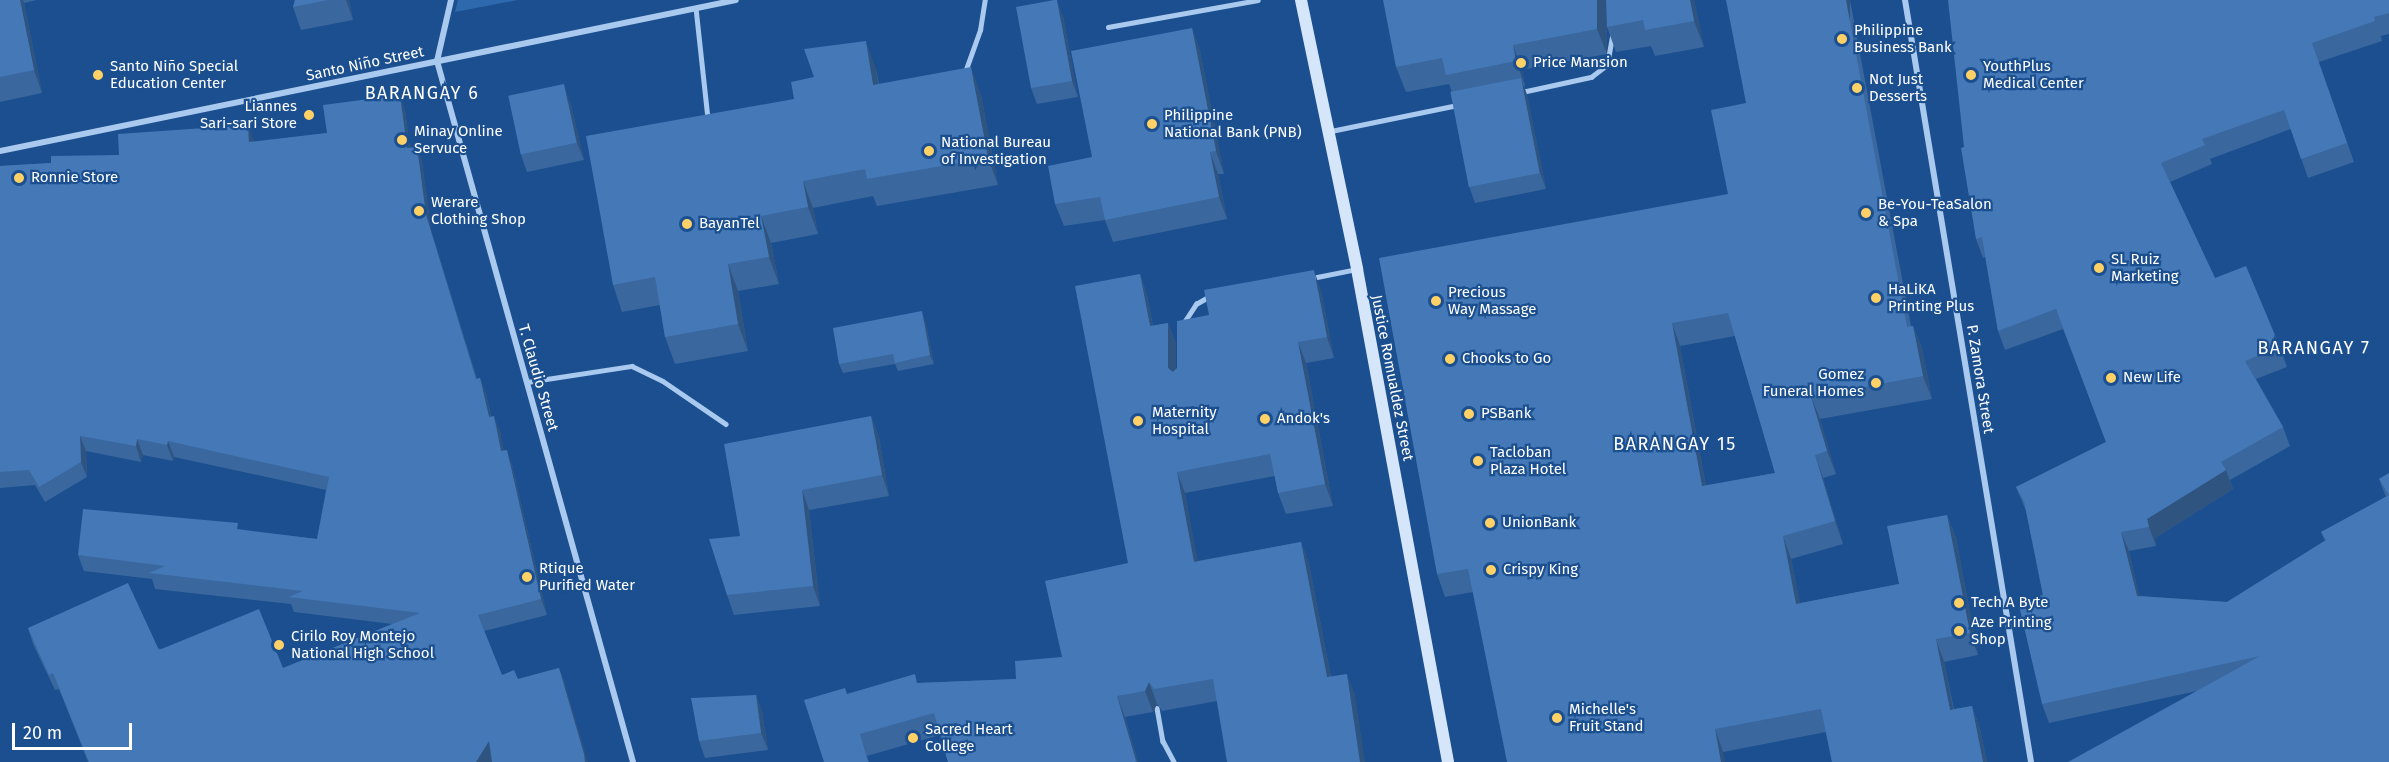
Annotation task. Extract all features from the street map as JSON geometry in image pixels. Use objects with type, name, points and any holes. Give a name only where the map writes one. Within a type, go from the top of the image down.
[{"type":"main road","name":"Justice Romualdez Street","points":[[1301,0],[1357,269],[1448,762]]},
{"type":"street","name":"T. Claudio Street","points":[[451,0],[437,61],[633,762]]},
{"type":"street","name":"Santo Niño Street","points":[[0,151],[735,0]]},
{"type":"street","name":"P. Zamora Street","points":[[1905,0],[2031,762]]},
{"type":"lane","points":[[962,81],[980,30],[985,0]]},
{"type":"lane","points":[[1108,27],[1258,0]]},
{"type":"lane","points":[[696,8],[709,126]]},
{"type":"lane","points":[[1511,94],[1591,77],[1607,65],[1612,53],[1612,28]]},
{"type":"lane","points":[[1328,132],[1466,103]]},
{"type":"lane","points":[[1300,280],[1357,269]]},
{"type":"lane","points":[[1182,328],[1196,304],[1212,295]]},
{"type":"lane","points":[[527,382],[632,366],[663,381],[726,424]]},
{"type":"lane","points":[[1157,708],[1163,741],[1174,762]]},
{"type":"shaded area","points":[[458,0],[518,0],[455,12]]},
{"type":"building","points":[[0,0],[20,0],[34,70],[0,77]]},
{"type":"building","points":[[295,0],[328,0],[293,7]]},
{"type":"building","points":[[1057,0],[1072,81],[1031,88],[1016,7]]},
{"type":"building","points":[[1383,0],[1597,0],[1597,29],[1513,45],[1516,61],[1446,75],[1442,58],[1396,67]]},
{"type":"building","points":[[1606,0],[1690,0],[1694,21],[1645,30],[1643,20],[1607,27]]},
{"type":"building","points":[[1726,0],[1846,0],[1907,327],[1913,326],[1923,376],[1811,397],[1827,451],[1815,455],[1835,521],[1783,536],[1796,604],[1899,584],[1887,526],[1947,515],[1970,633],[1936,639],[1950,710],[1972,706],[1983,762],[1832,762],[1821,709],[1715,729],[1721,762],[1507,762],[1468,569],[1437,574],[1379,258],[1728,194],[1711,110],[1746,103]],"holes":[[[1728,313],[1775,473],[1702,486],[1672,323]]]},
{"type":"building","points":[[1948,0],[2389,0],[2389,13],[2374,17],[2375,21],[2312,43],[2347,143],[2301,159],[2284,110],[2202,139],[2205,145],[2161,163],[2215,278],[2246,266],[2280,347],[2245,361],[2283,427],[2221,462],[2226,470],[2147,519],[2149,527],[2121,532],[2137,596],[2227,602],[2326,540],[2321,532],[2389,495],[2389,762],[2068,762],[2260,656],[2042,704],[2018,601],[2043,595],[2024,501],[2016,487],[2106,442],[2056,309],[1998,331],[1982,237],[1976,239],[1961,148],[1964,147]]},
{"type":"building","name":"Philippine National Bank (PNB)","points":[[1192,28],[1216,151],[1210,152],[1219,197],[1105,220],[1100,197],[1055,204],[1048,166],[1092,157],[1071,51]]},
{"type":"building","points":[[866,41],[873,85],[971,67],[988,158],[867,179],[865,169],[803,181],[808,207],[761,216],[769,257],[728,264],[738,324],[665,337],[655,277],[613,285],[586,136],[794,99],[791,82],[814,77],[804,49]]},
{"type":"building","points":[[1521,78],[1540,173],[1469,187],[1450,92]]},
{"type":"building","points":[[564,84],[576,143],[521,155],[508,96]]},
{"type":"building","points":[[400,95],[407,148],[417,147],[426,215],[476,379],[480,378],[489,417],[494,416],[501,451],[507,450],[541,599],[478,615],[502,675],[514,670],[518,679],[559,668],[585,762],[492,762],[489,741],[476,762],[89,762],[53,673],[49,675],[28,628],[128,583],[159,650],[259,609],[283,668],[420,613],[289,597],[303,591],[149,573],[165,566],[78,555],[83,509],[238,523],[237,529],[317,539],[329,477],[168,441],[167,445],[137,439],[136,446],[80,436],[81,462],[39,487],[29,470],[0,472],[0,166],[51,163],[51,156],[119,155],[118,134],[248,125],[249,142],[327,133],[323,105]]},
{"type":"building","points":[[1314,270],[1327,337],[1298,342],[1325,484],[1278,493],[1270,454],[1177,472],[1194,562],[1301,542],[1327,677],[1347,674],[1360,762],[1227,762],[1213,679],[1154,689],[1149,682],[1145,691],[1117,696],[1136,761],[1134,762],[948,762],[934,713],[860,734],[868,762],[824,762],[804,700],[845,688],[847,694],[915,674],[917,683],[1016,679],[1015,661],[1062,657],[1045,581],[1128,563],[1075,286],[1140,274],[1150,326],[1168,323],[1168,368],[1173,372],[1177,368],[1177,321],[1209,315],[1204,290]]},
{"type":"building","points":[[922,311],[930,355],[895,363],[893,354],[839,364],[833,328]]},
{"type":"building","points":[[871,416],[882,475],[802,490],[813,586],[727,595],[709,539],[740,536],[724,444]]},
{"type":"building","points":[[2389,473],[2389,495],[2379,479]]},
{"type":"building","points":[[756,695],[761,733],[699,741],[691,698]]},
{"type":"place","name":"Philippine Business Bank","points":[[1842,39]]},
{"type":"place","name":"Price Mansion","points":[[1521,63]]},
{"type":"place","name":"Santo Niño Special Education Center","points":[[98,75]]},
{"type":"place","name":"YouthPlus Medical Center","points":[[1971,75]]},
{"type":"place","name":"Not Just Desserts","points":[[1857,88]]},
{"type":"place","name":"Liannes Sari-sari Store","points":[[309,115]]},
{"type":"place","name":"Philippine National Bank (PNB)","points":[[1152,124]]},
{"type":"place","name":"Minay Online Servuce","points":[[402,140]]},
{"type":"place","name":"National Bureau of Investigation","points":[[929,151]]},
{"type":"place","name":"Ronnie Store","points":[[19,178]]},
{"type":"place","name":"Werare Clothing Shop","points":[[419,211]]},
{"type":"place","name":"Be-You-TeaSalon & Spa","points":[[1866,213]]},
{"type":"place","name":"BayanTel","points":[[687,224]]},
{"type":"place","name":"SL Ruiz Marketing","points":[[2099,268]]},
{"type":"place","name":"HaLiKA Printing Plus","points":[[1876,298]]},
{"type":"place","name":"Precious Way Massage","points":[[1436,301]]},
{"type":"place","name":"Chooks to Go","points":[[1450,359]]},
{"type":"place","name":"New Life","points":[[2111,378]]},
{"type":"place","name":"Gomez Funeral Homes","points":[[1876,383]]},
{"type":"place","name":"PSBank","points":[[1469,414]]},
{"type":"place","name":"Andok's","points":[[1265,419]]},
{"type":"place","name":"Maternity Hospital","points":[[1138,421]]},
{"type":"place","name":"Tacloban Plaza Hotel","points":[[1478,461]]},
{"type":"place","name":"UnionBank","points":[[1490,523]]},
{"type":"place","name":"Crispy King","points":[[1491,570]]},
{"type":"place","name":"Rtique Purified Water","points":[[527,577]]},
{"type":"place","name":"Tech A Byte","points":[[1959,603]]},
{"type":"place","name":"Aze Printing Shop","points":[[1959,631]]},
{"type":"place","name":"Cirilo Roy Montejo National High School","points":[[279,645]]},
{"type":"place","name":"Michelle's Fruit Stand","points":[[1557,718]]},
{"type":"place","name":"Sacred Heart College","points":[[913,738]]},
{"type":"district","name":"BARANGAY 6","points":[[422,93]]},
{"type":"district","name":"BARANGAY 7","points":[[2314,348]]},
{"type":"district","name":"BARANGAY 15","points":[[1675,444]]}]
